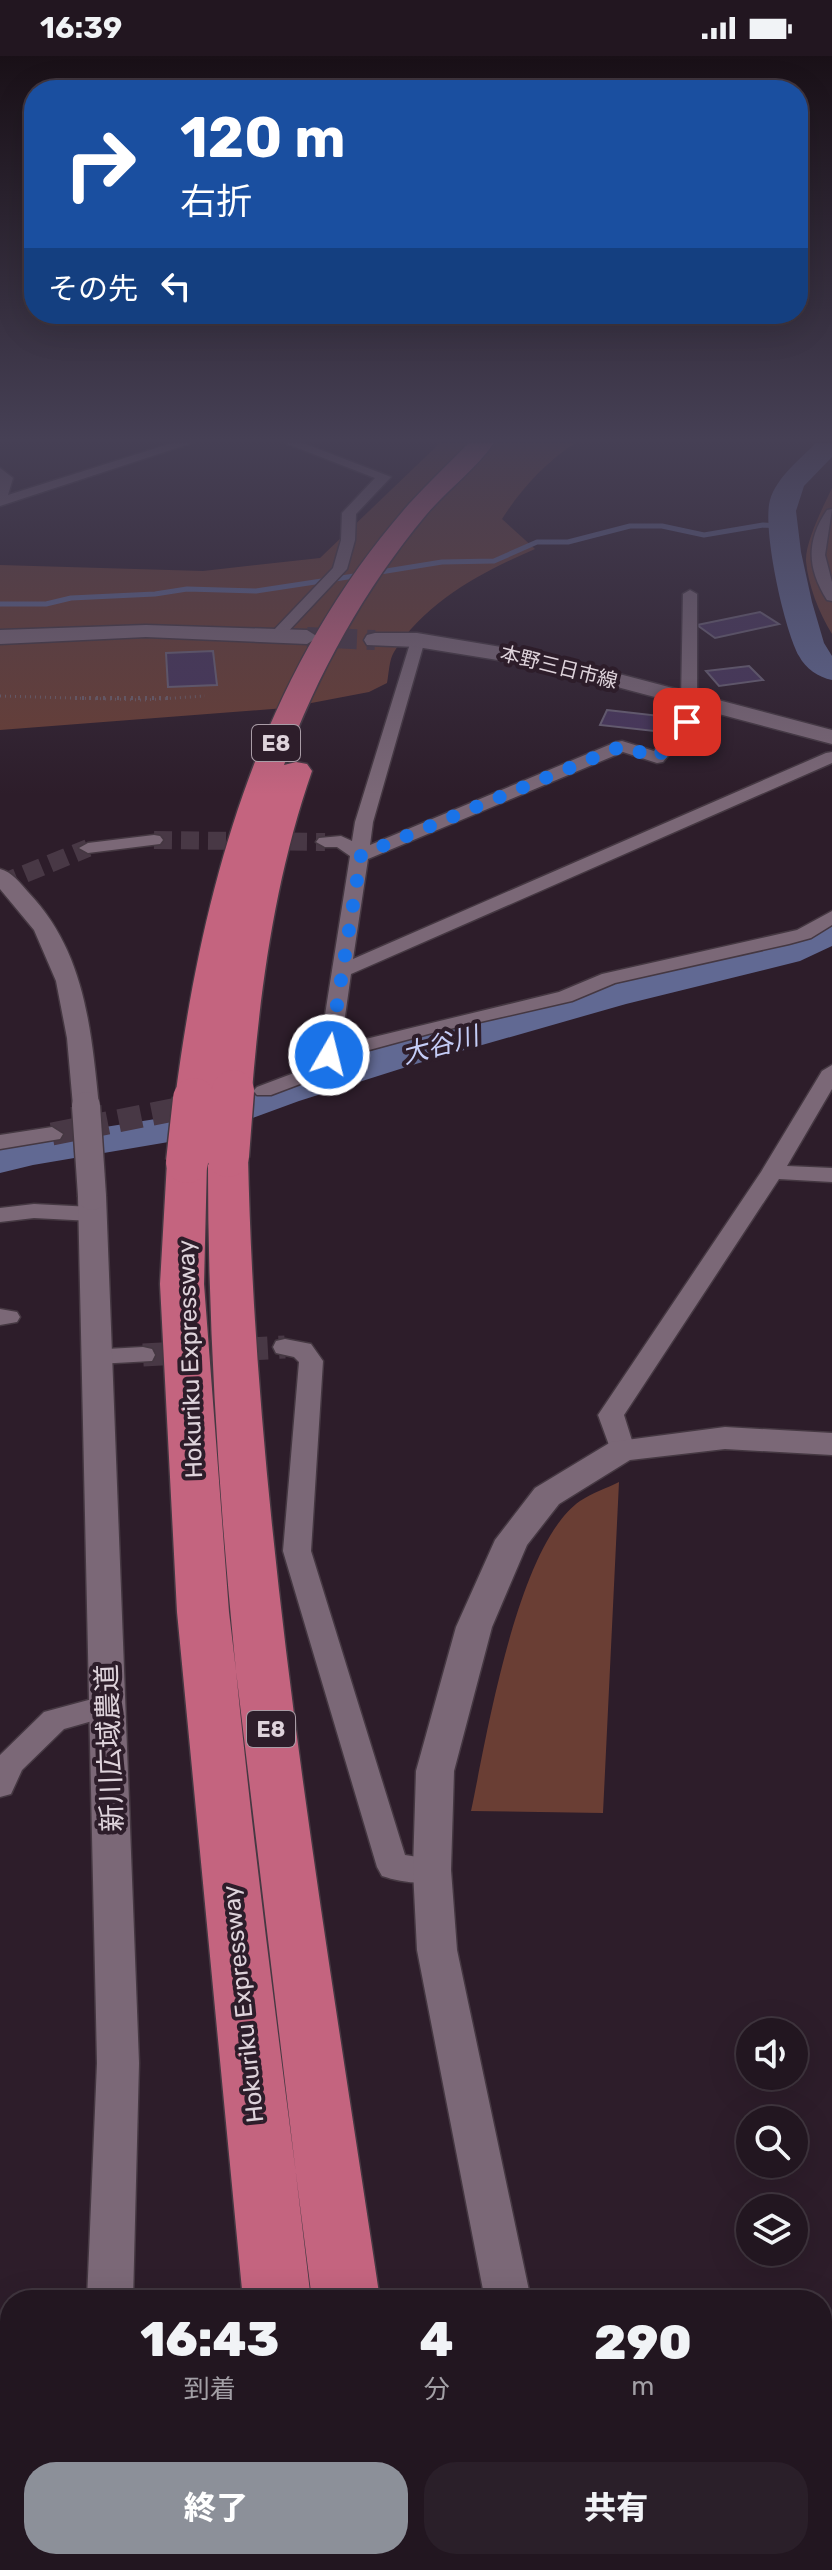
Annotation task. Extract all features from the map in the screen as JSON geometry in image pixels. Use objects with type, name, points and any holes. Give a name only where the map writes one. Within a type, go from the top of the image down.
[{"type":"highway","name":"Hokuriku Expressway","points":[[345,2290],[255,1596],[227,1271],[208,1159],[194,1099],[199,1037],[213,955],[237,853],[264,771],[293,702],[357,589],[379,560]]},
{"type":"highway","name":"Hokuriku Expressway","points":[[276,2290],[236,1941],[202,1597],[182,1284],[208,1159],[248,1091],[251,940],[263,882],[292,781],[317,716],[350,647],[383,593],[408,560]]},
{"type":"main road","points":[[0,637],[146,631],[307,637]]},
{"type":"main road","name":"本野三日市線","points":[[375,640],[417,640],[543,661],[832,737]]},
{"type":"street","points":[[277,635],[340,569],[342,560]]},
{"type":"street","points":[[818,560],[818,572],[832,597]]},
{"type":"street","points":[[361,855],[622,746],[657,758],[695,703],[690,594]]},
{"type":"street","points":[[329,1055],[364,822],[417,640]]},
{"type":"street","points":[[342,971],[832,757]]},
{"type":"street","points":[[88,848],[154,840]]},
{"type":"street","points":[[325,842],[341,841],[361,855]]},
{"type":"street","name":"新川広域農道","points":[[0,876],[21,895],[55,941],[60,954],[74,994],[86,1106],[92,1205],[118,2063],[110,2290]]},
{"type":"street","points":[[248,1091],[309,1074],[329,1055],[428,1028],[565,997],[609,978],[804,934],[832,917]]},
{"type":"street","points":[[622,1450],[611,1415],[772,1172],[832,1071]]},
{"type":"street","points":[[0,1142],[52,1134]]},
{"type":"street","points":[[772,1172],[832,1175]]},
{"type":"street","points":[[0,1215],[92,1205]]},
{"type":"street","points":[[285,1347],[302,1350],[311,1361],[297,1551],[393,1867],[432,1870]]},
{"type":"street","points":[[97,1356],[143,1355]]},
{"type":"street","points":[[506,2290],[437,1950],[432,1870],[435,1771],[474,1627],[512,1540],[547,1496],[622,1450],[725,1438],[832,1444]]},
{"type":"street","points":[[0,1785],[11,1762],[54,1720],[107,1706]]},
{"type":"path","points":[[0,696],[144,700],[205,696]]},
{"type":"shaded area","points":[[299,560],[511,560],[457,590],[422,618],[394,652],[387,683],[369,692],[285,708],[0,730],[0,565],[203,571]]},
{"type":"shaded area","points":[[832,560],[832,634],[815,599],[806,561]]},
{"type":"shaded area","points":[[619,1482],[603,1813],[471,1811],[508,1644],[539,1557],[558,1524],[580,1501]]},
{"type":"building","points":[[760,612],[779,624],[715,638],[697,625]]},
{"type":"building","points":[[213,651],[217,685],[168,687],[166,653]]},
{"type":"building","points":[[749,666],[763,680],[719,686],[706,671]]},
{"type":"building","points":[[607,710],[669,717],[663,732],[600,725]]},
{"type":"waterway","points":[[374,573],[442,562],[496,560]]},
{"type":"waterway","name":"大谷川","points":[[788,560],[809,643],[817,659],[832,671]]},
{"type":"waterway","points":[[0,604],[46,604],[71,598],[155,594],[187,589],[256,591],[361,575]]},
{"type":"waterway","name":"大谷川","points":[[0,1160],[29,1152],[189,1127],[284,1092],[404,1054],[613,995],[786,953],[832,932]]},
{"type":"tunnel","points":[[307,637],[375,640]]},
{"type":"tunnel","points":[[154,840],[325,842]]},
{"type":"tunnel","points":[[0,884],[88,848]]},
{"type":"tunnel","points":[[52,1134],[203,1104]]},
{"type":"tunnel","points":[[143,1355],[285,1347]]},
{"type":"route","points":[[329,1055],[361,855],[622,746],[657,758],[687,722]]}]
